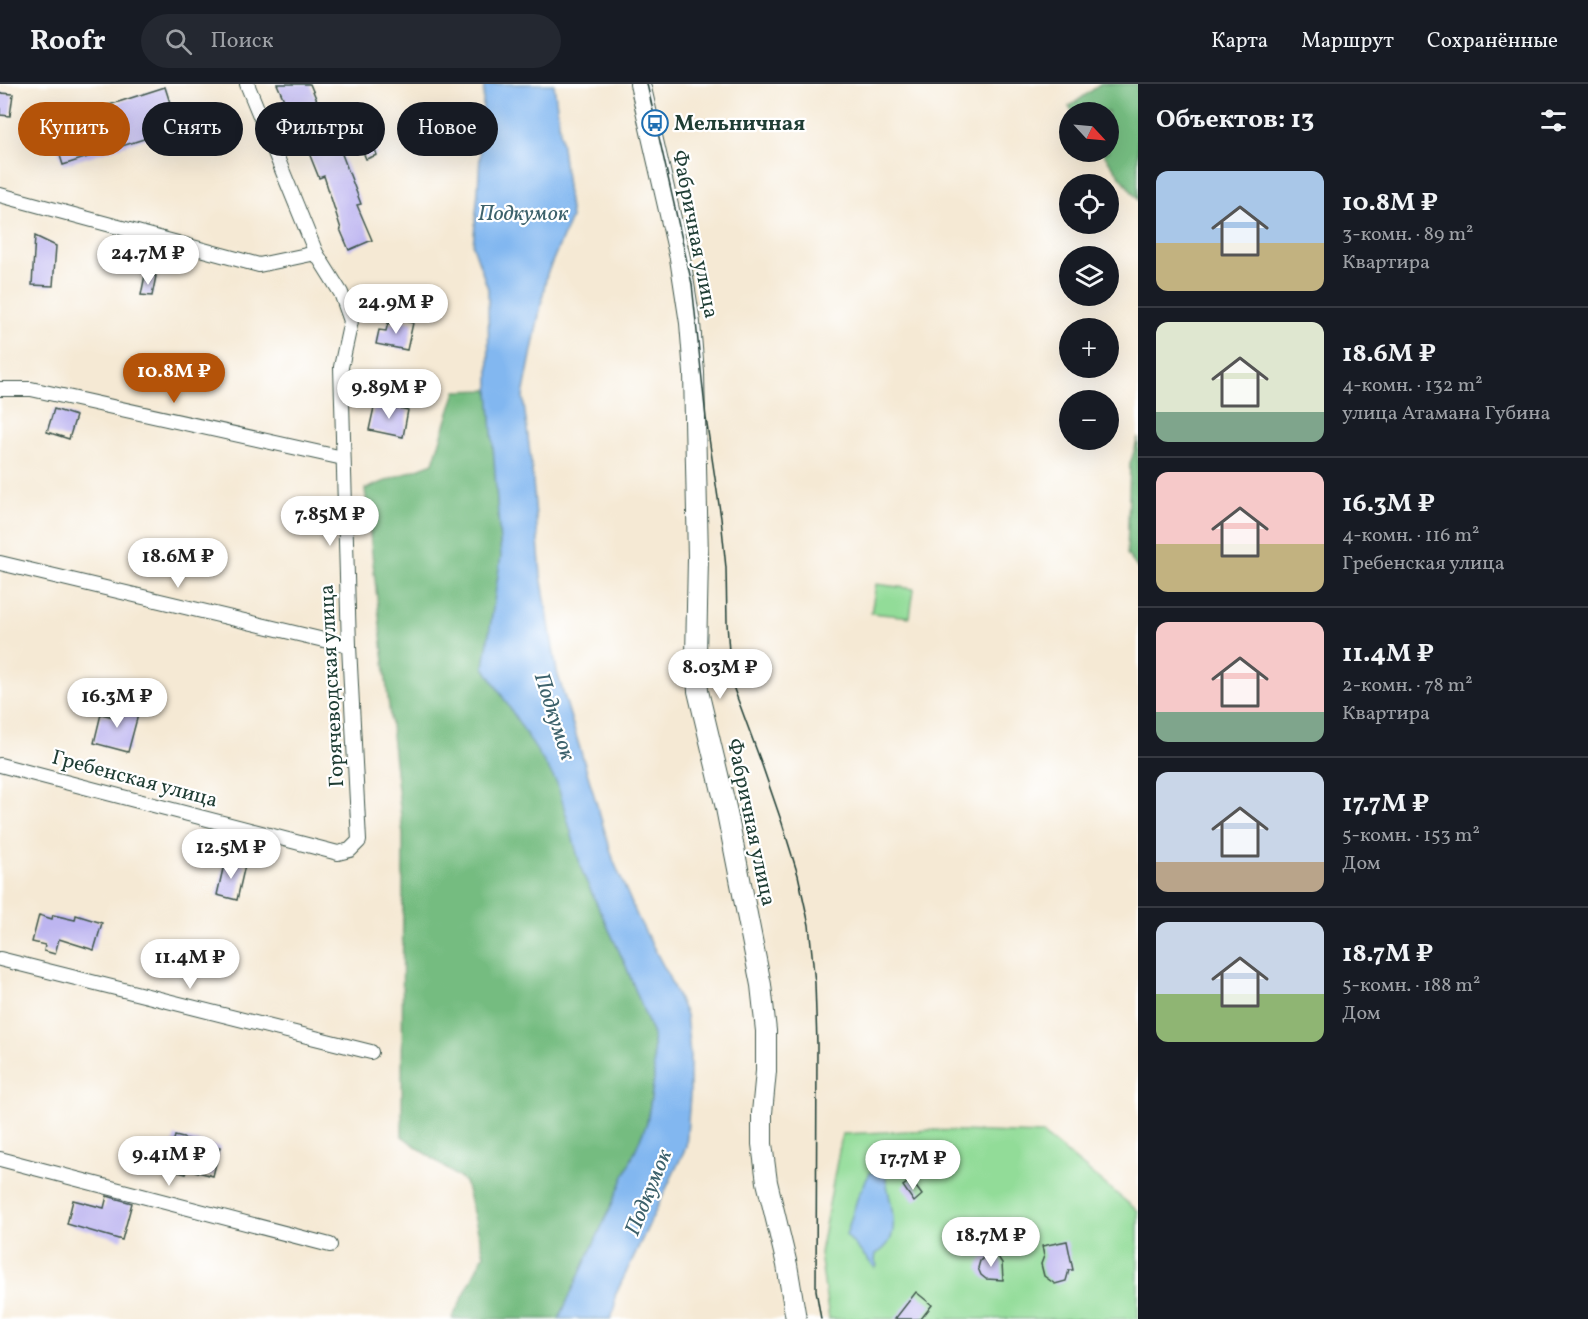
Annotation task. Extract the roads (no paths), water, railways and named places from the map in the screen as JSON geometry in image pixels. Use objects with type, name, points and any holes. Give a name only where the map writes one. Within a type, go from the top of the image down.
[{"type":"main road","name":"Фабричная улица","points":[[640,84],[680,258],[690,323],[694,373],[698,691],[726,808],[761,985],[766,1031],[762,1144],[766,1182],[787,1265],[796,1319]]},
{"type":"street","name":"Горячеводская улица","points":[[247,84],[316,253],[341,293],[351,321],[340,367],[349,646],[359,841]]},
{"type":"street","points":[[0,195],[259,265],[316,253]]},
{"type":"street","points":[[0,389],[31,389],[343,458]]},
{"type":"street","points":[[0,563],[349,646]]},
{"type":"street","name":"Гребенская улица","points":[[0,765],[338,853],[350,850],[359,841]]},
{"type":"street","points":[[0,959],[371,1052]]},
{"type":"street","points":[[0,1159],[330,1245]]},
{"type":"water","name":"Подкумок","points":[[484,84],[554,84],[571,218],[547,274],[523,396],[541,575],[557,672],[614,862],[638,918],[686,1015],[690,1054],[690,1095],[686,1147],[615,1296],[615,1309],[610,1319],[559,1319],[647,1123],[654,1079],[653,1035],[626,966],[583,874],[557,783],[484,667],[501,556],[489,390],[488,289],[473,246],[480,156],[498,156],[498,102],[483,102]]},
{"type":"water","points":[[885,1169],[893,1226],[886,1247],[876,1254],[877,1266],[875,1268],[846,1235],[858,1196],[870,1173]]},
{"type":"tram line","points":[[647,84],[692,284],[706,418],[726,568],[731,681],[782,823],[798,875],[809,925],[815,983],[817,1044],[816,1290],[821,1319]]},
{"type":"place","name":"Мельничная","points":[[655,123]]}]
